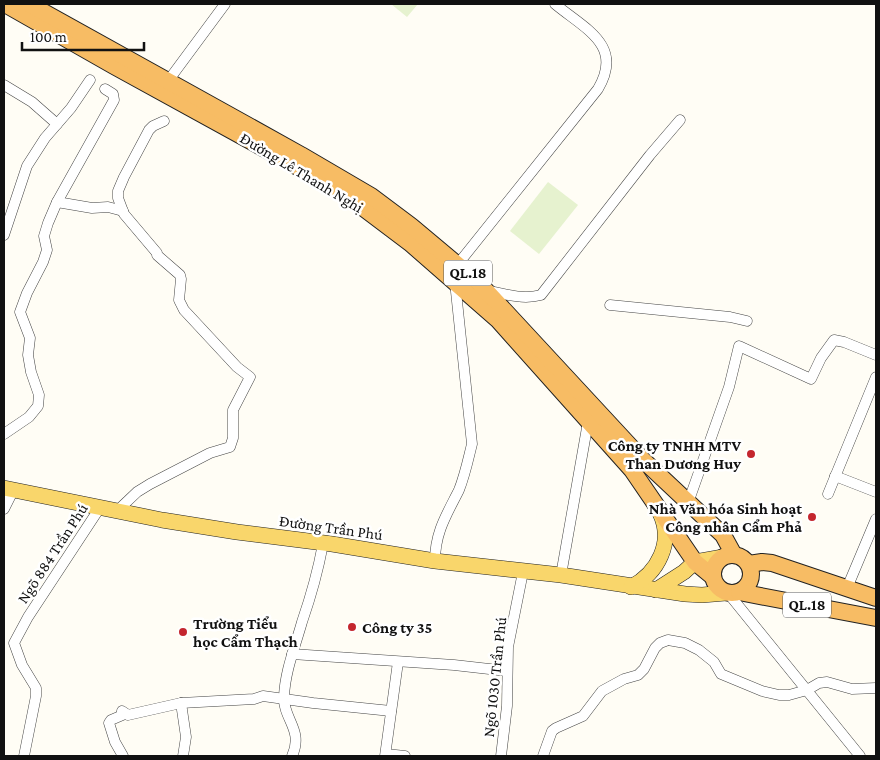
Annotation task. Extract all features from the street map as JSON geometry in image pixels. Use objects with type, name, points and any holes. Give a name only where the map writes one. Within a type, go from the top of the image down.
[{"type":"highway","name":"Đường Lê Thanh Nghị","points":[[5,4],[301,155],[371,196],[458,264],[485,290],[642,459],[723,535],[728,556]]},
{"type":"highway","name":"Đường Lê Thanh Nghị","points":[[29,4],[117,61]]},
{"type":"highway","name":"Đường Lê Thanh Nghị","points":[[165,87],[346,196],[410,243],[498,320],[632,470],[694,562],[712,576]]},
{"type":"highway","points":[[728,556],[740,556],[749,564],[751,569],[750,581],[744,590],[731,593],[717,586],[712,576],[714,565],[728,556]]},
{"type":"highway","name":"QL.18","points":[[749,564],[772,563],[876,598]]},
{"type":"highway","name":"QL.18","points":[[731,593],[876,618]]},
{"type":"main road","name":"Đường Trần Phú","points":[[8,489],[209,527],[435,560],[523,572],[561,575],[656,590],[702,595],[731,593]]},
{"type":"main road","points":[[632,586],[650,574],[660,557],[664,544],[662,517],[655,502]]},
{"type":"main road","points":[[656,590],[684,572],[694,562],[728,556]]},
{"type":"street","points":[[165,87],[225,4]]},
{"type":"street","points":[[458,264],[604,79],[607,69],[607,57],[602,42],[555,4]]},
{"type":"street","points":[[4,235],[27,166],[45,138],[71,108],[90,80]]},
{"type":"street","points":[[4,84],[32,102],[57,124]]},
{"type":"street","points":[[4,434],[29,417],[38,406],[39,396],[28,356],[30,338],[20,312],[27,292],[43,262],[47,250],[44,236],[57,202],[114,100],[112,94],[105,89]]},
{"type":"street","points":[[485,290],[515,296],[532,297],[540,294],[638,169],[680,120]]},
{"type":"street","points":[[117,511],[137,492],[203,456],[230,446],[233,438],[233,410],[250,377],[237,367],[184,310],[179,300],[182,279],[180,275],[157,255],[123,211],[118,198],[118,191],[124,177],[149,130],[164,121]]},
{"type":"street","points":[[57,202],[92,208],[108,207],[123,211]]},
{"type":"street","points":[[435,560],[435,548],[442,522],[464,476],[472,444],[455,282]]},
{"type":"street","points":[[610,305],[730,317],[747,321]]},
{"type":"street","points":[[688,503],[729,386],[739,346],[811,379],[821,358],[832,343],[838,340],[876,355]]},
{"type":"street","points":[[828,494],[876,377]]},
{"type":"street","points":[[561,575],[588,422]]},
{"type":"street","points":[[835,476],[876,492]]},
{"type":"street","points":[[4,509],[8,489]]},
{"type":"street","name":"Ngõ 884 Trần Phú","points":[[24,756],[35,705],[36,688],[22,665],[14,643],[50,582],[101,506]]},
{"type":"street","points":[[847,588],[876,519]]},
{"type":"street","points":[[292,756],[296,745],[296,738],[283,699],[288,669],[316,581],[324,544]]},
{"type":"street","name":"Ngõ 1030 Trần Phú","points":[[501,756],[507,706],[508,647],[523,572]]},
{"type":"street","points":[[731,593],[860,756]]},
{"type":"street","points":[[543,756],[552,731],[583,716],[602,691],[624,679],[638,675],[644,669],[655,648],[660,643],[668,640],[685,643],[699,650],[714,662],[721,674],[762,691],[779,695],[796,694],[820,682],[852,688],[876,688]]},
{"type":"street","points":[[292,654],[454,665],[507,671]]},
{"type":"street","points":[[398,662],[386,755],[405,756]]},
{"type":"street","points":[[123,756],[114,742],[109,723],[124,712],[128,715],[181,703],[254,699],[263,696],[391,711]]},
{"type":"street","points":[[181,703],[186,738],[183,756]]},
{"type":"green space","points":[[391,4],[418,4],[407,17]]},
{"type":"green space","points":[[548,182],[578,205],[539,254],[510,231]]},
{"type":"place","name":"Công ty TNHH MTV Than Dương Huy","points":[[751,454]]},
{"type":"place","name":"Nhà Văn hóa Sinh hoạt Công nhân Cẩm Phả","points":[[812,517]]},
{"type":"place","name":"Công ty 35","points":[[352,627]]},
{"type":"place","name":"Trường Tiểu học Cẩm Thạch","points":[[183,632]]}]
